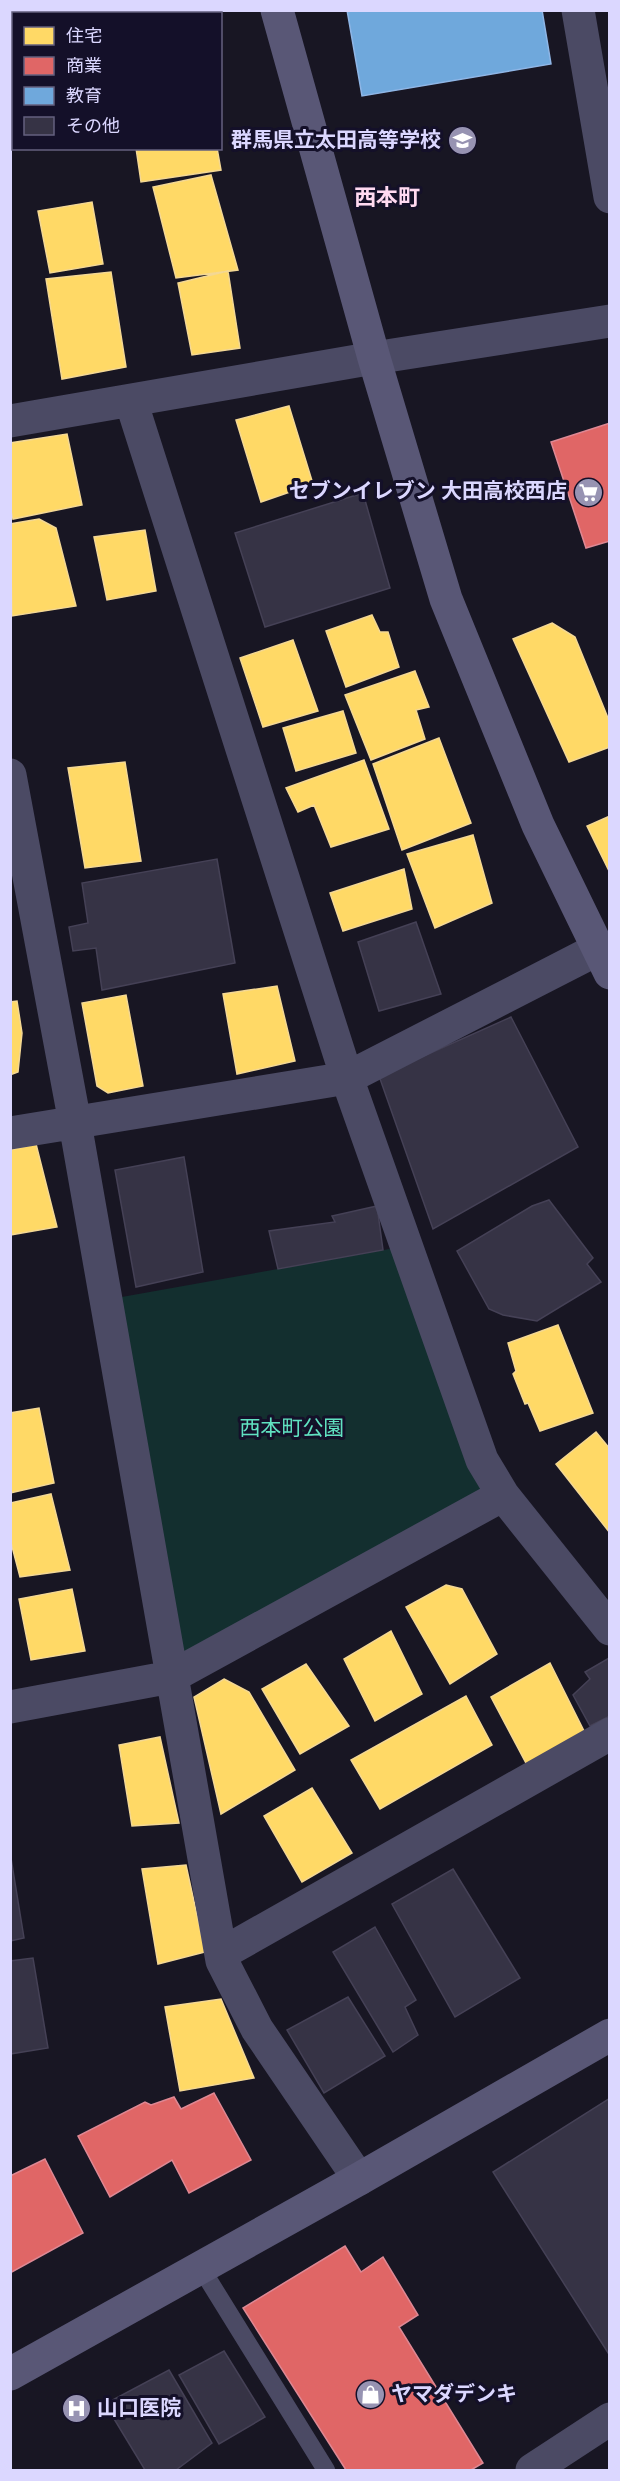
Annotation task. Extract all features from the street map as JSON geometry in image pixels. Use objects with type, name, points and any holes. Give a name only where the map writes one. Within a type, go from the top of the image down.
[{"type":"street","points":[[10,1133],[346,1078],[603,961],[538,825],[446,599],[374,358],[277,10]]},
{"type":"street","points":[[578,10],[609,196]]},
{"type":"street","points":[[10,421],[374,358],[609,321]]},
{"type":"street","points":[[131,401],[346,1078],[482,1460],[503,1495],[609,1629]]},
{"type":"street","points":[[10,775],[75,1123],[222,1961],[257,2029],[359,2179]]},
{"type":"street","points":[[10,1707],[171,1677],[503,1495]]},
{"type":"street","points":[[221,1954],[609,1734]]},
{"type":"street","points":[[10,2374],[359,2179],[609,2035]]},
{"type":"street","points":[[532,2470],[609,2420]]},
{"type":"lane","points":[[201,2268],[326,2470]]},
{"type":"green space","name":"西本町公園","points":[[406,1246],[503,1495],[171,1677],[105,1300]]},
{"type":"building: 住宅","points":[[10,10],[22,10],[22,12],[12,12],[12,99],[10,99]]},
{"type":"building: 住宅","points":[[55,10],[115,10],[116,12],[55,12]]},
{"type":"building: 住宅","points":[[145,10],[206,10],[206,12],[145,12]]},
{"type":"building: 住宅","points":[[136,150],[217,150],[221,170],[141,182]]},
{"type":"building: 住宅","points":[[211,175],[238,270],[176,278],[153,187]]},
{"type":"building: 住宅","points":[[92,202],[103,264],[50,273],[38,211]]},
{"type":"building: 住宅","points":[[228,271],[240,348],[192,355],[178,283]]},
{"type":"building: 住宅","points":[[111,272],[126,367],[62,379],[46,279]]},
{"type":"building: 住宅","points":[[289,406],[313,484],[261,502],[236,420]]},
{"type":"building: 住宅","points":[[67,434],[82,505],[13,519],[10,507],[10,443]]},
{"type":"building: 住宅","points":[[39,519],[56,528],[76,606],[12,616],[10,524]]},
{"type":"building: 住宅","points":[[145,530],[156,591],[107,600],[94,537]]},
{"type":"building: 住宅","points":[[372,615],[380,632],[388,632],[399,667],[346,687],[326,631]]},
{"type":"building: 住宅","points":[[552,623],[575,637],[610,723],[610,747],[569,762],[513,639]]},
{"type":"building: 住宅","points":[[293,640],[318,711],[263,727],[240,658]]},
{"type":"building: 住宅","points":[[415,671],[429,707],[416,710],[425,739],[371,760],[345,695]]},
{"type":"building: 住宅","points":[[343,711],[356,753],[296,771],[283,728]]},
{"type":"building: 住宅","points":[[439,738],[471,823],[402,850],[373,764]]},
{"type":"building: 住宅","points":[[364,760],[389,829],[331,847],[314,805],[298,812],[286,788]]},
{"type":"building: 住宅","points":[[125,762],[141,861],[85,868],[68,768]]},
{"type":"building: 住宅","points":[[610,816],[610,873],[587,826]]},
{"type":"building: 住宅","points":[[473,835],[492,903],[435,928],[407,854]]},
{"type":"building: 住宅","points":[[404,869],[412,909],[343,931],[330,893]]},
{"type":"building: 住宅","points":[[277,986],[295,1061],[237,1074],[223,994]]},
{"type":"building: 住宅","points":[[126,995],[143,1086],[108,1093],[97,1086],[82,1003]]},
{"type":"building: 住宅","points":[[17,1001],[22,1033],[18,1072],[10,1075],[10,1002]]},
{"type":"building: 住宅","points":[[36,1144],[57,1227],[10,1235],[10,1150]]},
{"type":"building: 住宅","points":[[558,1325],[593,1413],[540,1431],[528,1403],[525,1404],[513,1374],[516,1371],[508,1343]]},
{"type":"building: 住宅","points":[[39,1408],[54,1483],[10,1493],[10,1413]]},
{"type":"building: 住宅","points":[[596,1432],[610,1449],[610,1533],[556,1464]]},
{"type":"building: 住宅","points":[[51,1494],[70,1570],[20,1577],[10,1539],[10,1503]]},
{"type":"building: 住宅","points":[[446,1585],[462,1589],[497,1654],[450,1684],[406,1607]]},
{"type":"building: 住宅","points":[[72,1589],[85,1651],[31,1660],[19,1599]]},
{"type":"building: 住宅","points":[[391,1631],[422,1694],[375,1721],[344,1659]]},
{"type":"building: 住宅","points":[[550,1663],[584,1731],[527,1765],[491,1697]]},
{"type":"building: 住宅","points":[[306,1664],[349,1726],[300,1754],[262,1689]]},
{"type":"building: 住宅","points":[[224,1679],[249,1692],[295,1770],[221,1814],[194,1697]]},
{"type":"building: 住宅","points":[[466,1696],[492,1745],[380,1809],[351,1760]]},
{"type":"building: 住宅","points":[[160,1737],[179,1823],[132,1826],[119,1745]]},
{"type":"building: 住宅","points":[[312,1788],[352,1853],[302,1882],[264,1816]]},
{"type":"building: 住宅","points":[[186,1865],[205,1952],[158,1964],[142,1869]]},
{"type":"building: 住宅","points":[[221,1999],[254,2078],[180,2091],[165,2007]]},
{"type":"building: 商業","name":"セブンイレブン 大田高校西店","points":[[610,423],[610,541],[586,548],[551,442]]},
{"type":"building: 商業","points":[[214,2093],[251,2160],[189,2193],[172,2160],[110,2197],[78,2136],[145,2102],[151,2105],[174,2097],[181,2109]]},
{"type":"building: 商業","points":[[45,2159],[83,2233],[10,2273],[10,2176]]},
{"type":"building: 商業","name":"ヤマダデンキ","points":[[345,2246],[361,2272],[383,2257],[418,2315],[399,2327],[483,2463],[471,2470],[346,2470],[243,2308]]},
{"type":"building: 教育","points":[[347,10],[542,10],[551,64],[362,96]]},
{"type":"building: その他","points":[[363,493],[390,588],[265,627],[235,533]]},
{"type":"building: その他","points":[[217,859],[235,963],[102,990],[96,948],[73,951],[69,927],[88,923],[82,883]]},
{"type":"building: その他","points":[[416,922],[441,994],[379,1011],[358,942]]},
{"type":"building: その他","points":[[511,1017],[578,1147],[433,1229],[379,1076]]},
{"type":"building: その他","points":[[184,1157],[203,1272],[136,1287],[115,1170]]},
{"type":"building: その他","points":[[549,1200],[593,1258],[587,1264],[601,1282],[537,1321],[503,1315],[489,1309],[457,1251],[532,1206]]},
{"type":"building: その他","points":[[377,1206],[383,1250],[278,1269],[269,1231],[335,1222],[332,1216]]},
{"type":"building: その他","points":[[609,1658],[610,1716],[590,1726],[573,1695],[590,1679],[585,1672]]},
{"type":"building: その他","points":[[10,1858],[24,1938],[10,1941]]},
{"type":"building: その他","points":[[453,1869],[520,1978],[455,2017],[392,1904]]},
{"type":"building: その他","points":[[375,1927],[416,2000],[405,2007],[418,2035],[393,2052],[333,1952]]},
{"type":"building: その他","points":[[33,1958],[48,2048],[10,2054],[10,1961]]},
{"type":"building: その他","points":[[348,1997],[385,2056],[324,2093],[287,2030]]},
{"type":"building: その他","points":[[610,2098],[610,2356],[493,2172]]},
{"type":"building: その他","points":[[224,2351],[265,2417],[219,2444],[179,2375]]},
{"type":"building: その他","points":[[169,2370],[212,2443],[176,2470],[145,2470],[105,2404]]},
{"type":"place","name":"群馬県立太田高等学校","points":[[462,141]]},
{"type":"place","name":"セブンイレブン 大田高校西店","points":[[588,492]]},
{"type":"place","name":"ヤマダデンキ","points":[[370,2395]]},
{"type":"place","name":"山口医院","points":[[76,2409]]},
{"type":"district","name":"西本町","points":[[387,199]]}]
